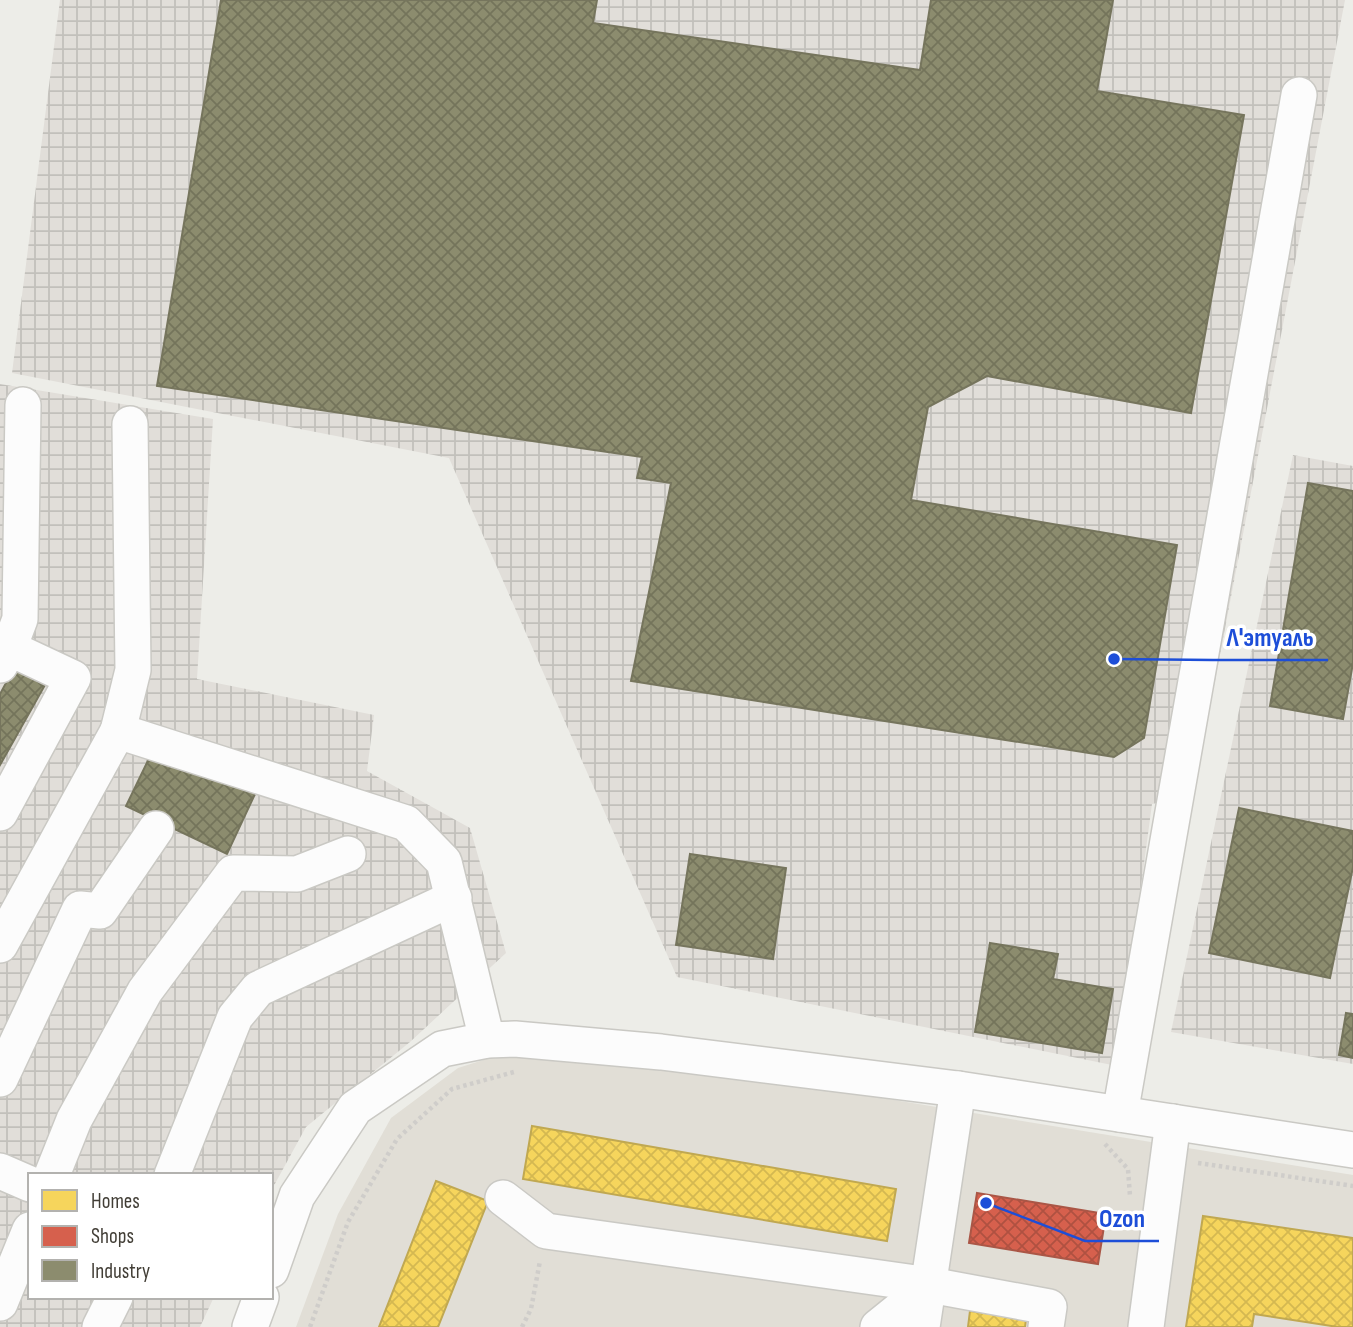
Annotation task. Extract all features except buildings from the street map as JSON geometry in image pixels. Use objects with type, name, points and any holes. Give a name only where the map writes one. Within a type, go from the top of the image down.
[{"type":"street","points":[[1120,1114],[1299,95]]},
{"type":"street","points":[[23,405],[7,635],[73,678],[121,718],[406,823],[444,862],[487,1040]]},
{"type":"street","points":[[0,944],[121,718],[133,670],[130,424]]},
{"type":"street","points":[[0,813],[73,678]]},
{"type":"street","points":[[0,1079],[80,909],[100,911],[156,829]]},
{"type":"street","points":[[53,1173],[74,1120],[145,991],[233,873],[297,874],[348,854]]},
{"type":"street","points":[[174,1173],[235,1017],[258,989],[454,898]]},
{"type":"street","points":[[273,1264],[297,1196],[355,1108],[442,1049],[487,1040],[515,1039],[661,1052],[958,1089],[1353,1150]]},
{"type":"street","points":[[922,1327],[958,1089]]},
{"type":"street","points":[[1146,1327],[1173,1122]]},
{"type":"street","points":[[0,1171],[28,1183]]},
{"type":"street","points":[[503,1198],[546,1231],[930,1285],[1049,1307],[1046,1327]]},
{"type":"street","points":[[0,1303],[28,1235]]},
{"type":"street","points":[[878,1327],[930,1285]]},
{"type":"street","points":[[100,1327],[115,1299]]},
{"type":"street","points":[[250,1327],[260,1299]]},
{"type":"path","points":[[310,1327],[348,1222],[397,1139],[452,1089],[519,1071]]},
{"type":"path","points":[[1092,1142],[1105,1144],[1128,1169],[1130,1202],[1162,1204]]},
{"type":"path","points":[[1193,1162],[1353,1186]]},
{"type":"path","points":[[522,1327],[531,1309],[546,1231]]},
{"type":"shaded area","points":[[60,0],[1345,0],[1193,796],[1152,804],[1117,1066],[677,977],[449,458],[12,373]]},
{"type":"shaded area","points":[[0,384],[213,419],[197,679],[374,715],[367,771],[470,828],[506,953],[410,1042],[306,1127],[273,1187],[273,1173],[28,1173],[28,1299],[213,1299],[200,1327],[0,1327]]},
{"type":"shaded area","points":[[1293,455],[1353,466],[1353,1064],[1171,1032]]},
{"type":"shaded area","points":[[518,1049],[661,1062],[1353,1175],[1353,1327],[296,1327],[338,1214],[391,1118],[458,1068]]},
{"type":"place","name":"Л'этуаль","points":[[1114,659]]},
{"type":"place","name":"Ozon","points":[[986,1203]]}]
